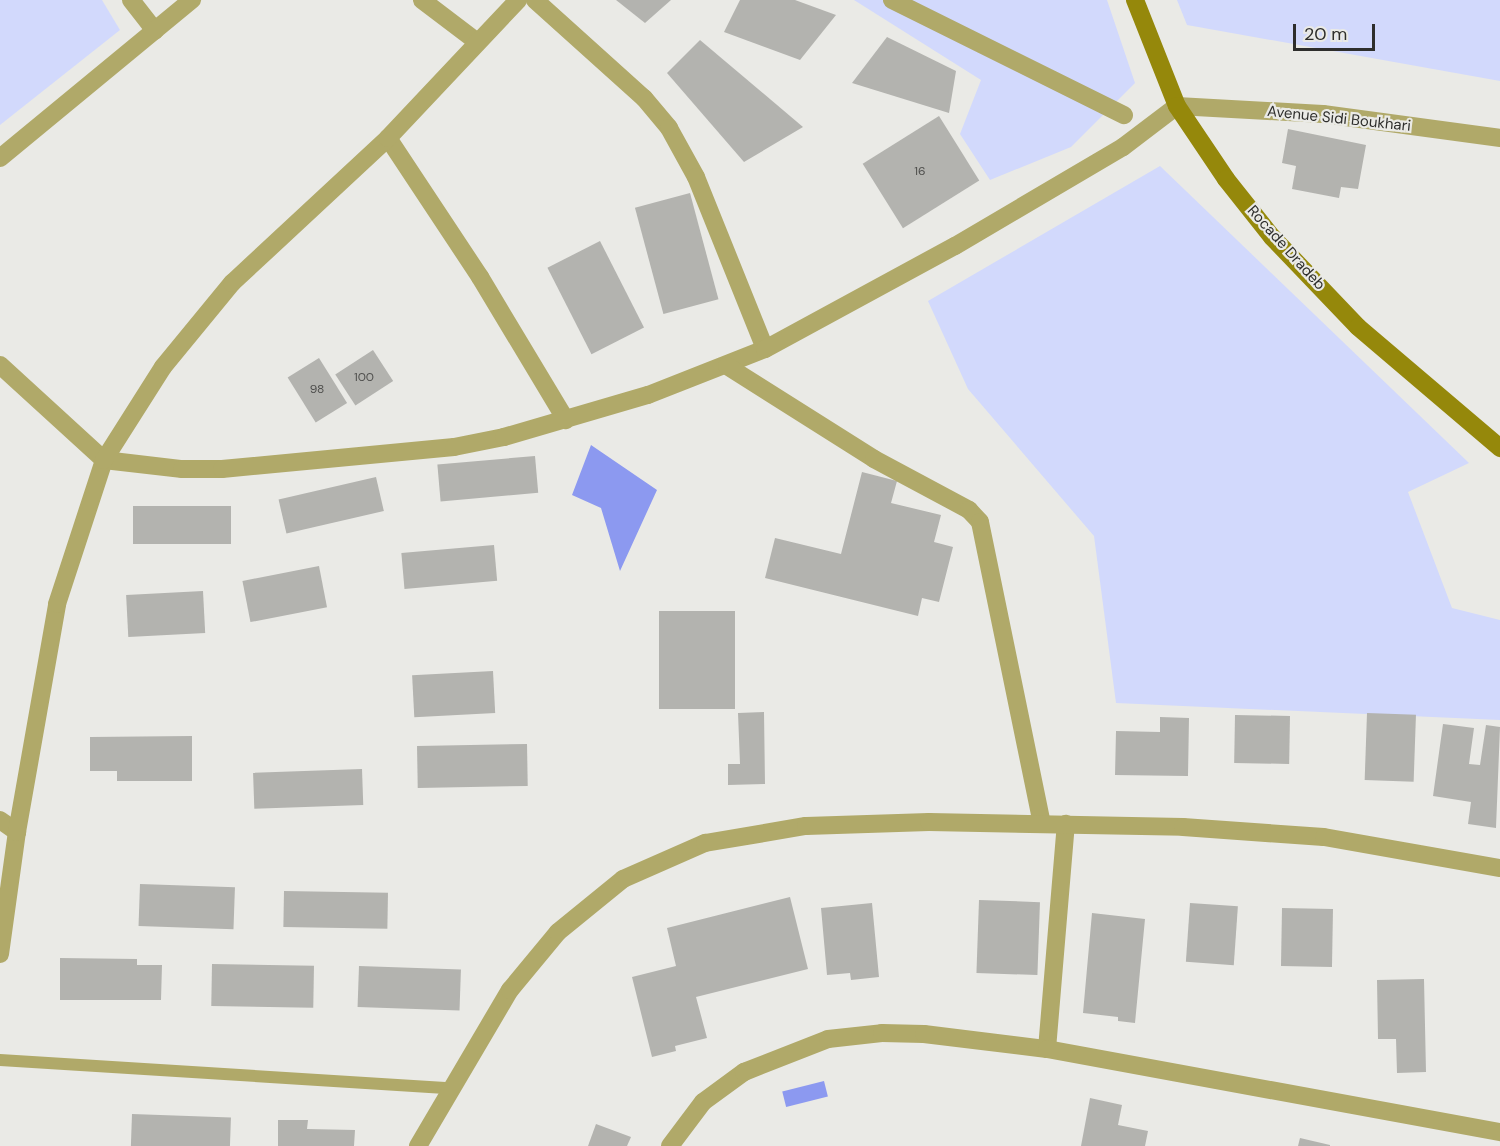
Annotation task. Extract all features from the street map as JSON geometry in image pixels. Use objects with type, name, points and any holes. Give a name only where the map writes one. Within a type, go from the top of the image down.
[{"type":"street","points":[[131,0],[155,31]]},
{"type":"street","points":[[0,159],[192,0]]},
{"type":"street","points":[[422,0],[476,41]]},
{"type":"street","points":[[0,954],[17,832],[57,604],[104,460],[163,367],[232,283],[388,138],[476,41],[518,0]]},
{"type":"street","points":[[535,0],[644,98],[669,128],[696,177],[765,349]]},
{"type":"street","points":[[892,0],[1124,115]]},
{"type":"street","name":"Rocade Dradeb","points":[[1135,0],[1177,106],[1226,179],[1272,237],[1358,327],[1500,448]]},
{"type":"street","points":[[0,365],[104,460],[182,469],[318,462],[454,447],[566,420],[727,366],[765,349],[934,257],[1123,147],[1177,106]]},
{"type":"street","name":"Avenue Sidi Boukhari","points":[[1177,106],[1323,114],[1500,138]]},
{"type":"street","points":[[388,138],[480,277],[566,420]]},
{"type":"street","points":[[727,366],[874,459],[969,510],[980,522],[1042,823]]},
{"type":"street","points":[[0,820],[17,832]]},
{"type":"street","points":[[418,1146],[449,1088],[510,990],[558,932],[623,879],[705,843],[796,827],[929,822],[1042,823],[1324,837],[1500,868]]},
{"type":"street","points":[[1047,1049],[1066,824]]},
{"type":"street","points":[[670,1146],[703,1102],[722,1086],[787,1053],[828,1039],[924,1034],[1047,1049],[1500,1134],[1498,1146]]},
{"type":"lane","points":[[0,1060],[449,1088]]},
{"type":"shaded area","points":[[0,0],[102,0],[120,30],[0,125]]},
{"type":"shaded area","points":[[854,0],[1107,0],[1135,83],[1071,147],[990,180],[960,134],[981,80]]},
{"type":"shaded area","points":[[1177,0],[1500,0],[1500,81],[1187,25]]},
{"type":"shaded area","points":[[1160,166],[1469,463],[1408,492],[1452,608],[1500,620],[1500,720],[1116,703],[1094,536],[968,389],[928,301]]},
{"type":"water","points":[[591,445],[657,490],[620,571],[601,508],[572,495]]},
{"type":"water","points":[[824,1081],[828,1097],[786,1107],[782,1091]]},
{"type":"building","points":[[616,0],[671,0],[645,23]]},
{"type":"building","points":[[740,0],[795,0],[836,15],[800,60],[724,32]]},
{"type":"building","points":[[887,37],[956,71],[949,113],[852,83]]},
{"type":"building","points":[[700,40],[803,127],[744,162],[667,73]]},
{"type":"building","points":[[939,116],[979,180],[903,228],[863,164]]},
{"type":"building","points":[[1288,129],[1366,145],[1358,189],[1341,187],[1339,198],[1292,189],[1296,166],[1282,163]]},
{"type":"building","points":[[690,193],[718,299],[663,314],[635,208]]},
{"type":"building","points":[[600,241],[644,327],[591,354],[547,268]]},
{"type":"building","points":[[373,350],[393,381],[355,406],[335,375]]},
{"type":"building","points":[[319,358],[347,403],[316,423],[288,378]]},
{"type":"building","points":[[535,456],[538,493],[441,501],[437,465]]},
{"type":"building","points":[[862,472],[897,481],[891,503],[941,515],[934,542],[953,547],[939,602],[922,598],[918,616],[765,578],[775,538],[841,554]]},
{"type":"building","points":[[376,477],[384,511],[286,534],[279,499]]},
{"type":"building","points":[[133,506],[231,506],[231,544],[133,544]]},
{"type":"building","points":[[494,545],[497,581],[404,589],[401,553]]},
{"type":"building","points":[[319,566],[327,607],[250,622],[242,581]]},
{"type":"building","points":[[203,591],[205,633],[128,637],[126,595]]},
{"type":"building","points":[[659,611],[735,611],[735,709],[659,709]]},
{"type":"building","points":[[493,671],[495,713],[414,717],[412,675]]},
{"type":"building","points":[[764,712],[765,784],[728,785],[728,764],[740,764],[738,713]]},
{"type":"building","points":[[1367,713],[1416,715],[1414,782],[1365,780]]},
{"type":"building","points":[[1235,715],[1290,716],[1289,764],[1234,763]]},
{"type":"building","points":[[1160,717],[1189,718],[1188,776],[1115,775],[1116,731],[1160,732]]},
{"type":"building","points":[[1443,724],[1474,728],[1469,764],[1480,765],[1486,725],[1500,727],[1496,828],[1468,824],[1471,802],[1433,796]]},
{"type":"building","points":[[192,736],[192,781],[117,781],[117,771],[90,771],[90,737]]},
{"type":"building","points":[[527,744],[528,786],[418,788],[417,746]]},
{"type":"building","points":[[362,769],[363,805],[254,809],[253,773]]},
{"type":"building","points":[[140,884],[235,887],[233,929],[139,926]]},
{"type":"building","points":[[284,891],[388,893],[387,929],[283,927]]},
{"type":"building","points":[[790,897],[808,969],[696,997],[707,1038],[675,1046],[676,1051],[652,1057],[632,977],[676,966],[667,928]]},
{"type":"building","points":[[979,900],[1040,902],[1037,975],[976,973]]},
{"type":"building","points":[[872,903],[879,977],[851,980],[850,973],[827,975],[821,908]]},
{"type":"building","points":[[1190,903],[1238,906],[1234,965],[1186,962]]},
{"type":"building","points":[[1282,908],[1333,909],[1332,967],[1281,966]]},
{"type":"building","points":[[1092,913],[1145,919],[1135,1023],[1118,1021],[1118,1017],[1083,1013]]},
{"type":"building","points":[[60,958],[137,959],[137,965],[162,965],[161,1000],[60,1000]]},
{"type":"building","points":[[212,964],[314,966],[313,1008],[211,1006]]},
{"type":"building","points":[[359,966],[461,970],[460,1011],[358,1007]]},
{"type":"building","points":[[1424,979],[1426,1072],[1397,1073],[1396,1039],[1378,1039],[1377,980]]},
{"type":"building","points":[[1090,1098],[1122,1105],[1118,1125],[1148,1131],[1145,1146],[1081,1146]]},
{"type":"building","points":[[132,1114],[231,1117],[230,1146],[131,1146]]},
{"type":"building","points":[[278,1120],[308,1120],[307,1129],[355,1130],[354,1146],[278,1146]]},
{"type":"building","points":[[596,1124],[631,1137],[627,1146],[588,1146]]},
{"type":"building","points":[[1300,1138],[1330,1145],[1330,1146],[1298,1146]]}]
